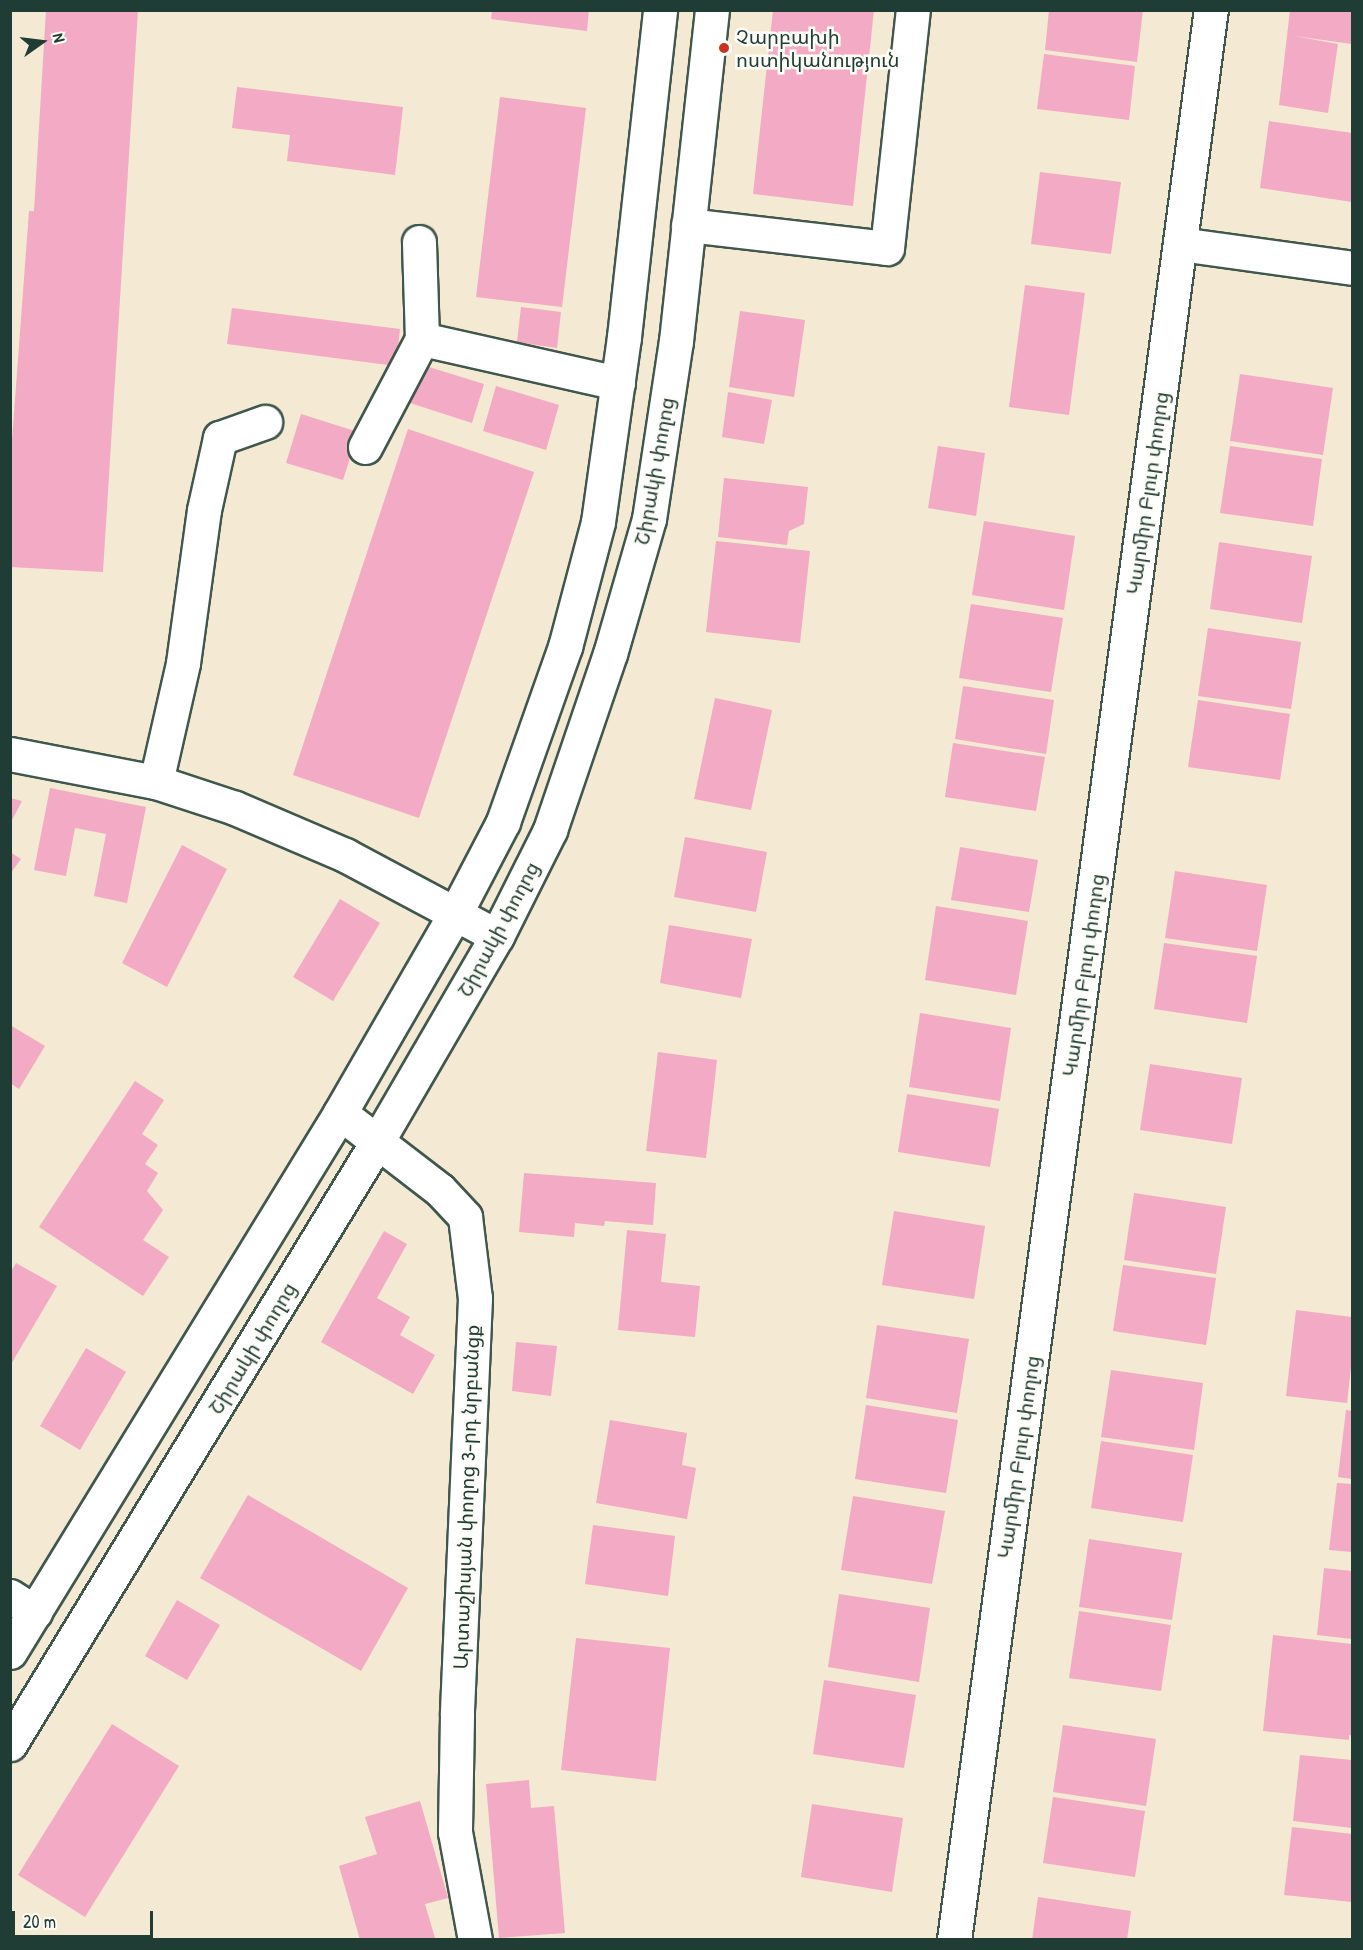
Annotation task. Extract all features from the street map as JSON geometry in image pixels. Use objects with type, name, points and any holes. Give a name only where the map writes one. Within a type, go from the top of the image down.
[{"type":"main road","points":[[10,1652],[23,1604],[340,1113],[455,914],[503,822],[565,647],[598,522],[618,383],[660,10]]},
{"type":"main road","name":"Շիրակի փողոց","points":[[10,1744],[377,1142],[497,936],[550,830],[610,654],[649,519],[676,341],[712,10]]},
{"type":"main road","points":[[688,225],[887,248],[913,10]]},
{"type":"main road","name":"Կարմիր Բլուր փողոց","points":[[954,1940],[1211,10]]},
{"type":"main road","points":[[365,447],[422,339],[419,242]]},
{"type":"main road","points":[[1180,244],[1353,268]]},
{"type":"main road","points":[[422,339],[618,383]]},
{"type":"main road","points":[[156,782],[183,663],[204,510],[220,438],[265,422]]},
{"type":"main road","points":[[10,754],[156,782],[235,808],[345,855],[497,936]]},
{"type":"main road","name":"Արտաշիսյան փողոց 3-րդ նրբանցք","points":[[340,1113],[446,1197],[465,1217],[475,1298],[457,1715],[455,1832],[475,1940]]},
{"type":"building","points":[[46,10],[138,10],[103,572],[10,567],[10,467],[29,211],[34,211]]},
{"type":"building","points":[[492,10],[589,10],[587,31],[491,19]]},
{"type":"building","points":[[773,10],[874,10],[853,206],[753,194]]},
{"type":"building","points":[[1049,10],[1143,10],[1137,62],[1045,50]]},
{"type":"building","points":[[1290,10],[1352,10],[1352,44],[1294,36],[1338,44],[1328,113],[1279,105]]},
{"type":"building","points":[[1044,54],[1135,66],[1129,120],[1037,109]]},
{"type":"building","points":[[237,87],[403,107],[395,175],[287,161],[290,135],[232,128]]},
{"type":"building","points":[[500,97],[586,108],[562,307],[476,297]]},
{"type":"building","points":[[1269,121],[1352,133],[1352,202],[1260,188]]},
{"type":"building","points":[[1040,172],[1121,182],[1111,254],[1031,244]]},
{"type":"building","points":[[1025,285],[1085,293],[1069,415],[1009,407]]},
{"type":"building","points":[[521,307],[561,312],[557,348],[517,342]]},
{"type":"building","points":[[232,308],[400,329],[396,366],[227,344]]},
{"type":"building","points":[[740,311],[805,320],[794,397],[729,387]]},
{"type":"building","points":[[419,364],[484,384],[472,423],[407,402]]},
{"type":"building","points":[[1240,374],[1333,388],[1323,455],[1230,441]]},
{"type":"building","points":[[496,386],[559,405],[546,450],[483,431]]},
{"type":"building","points":[[728,392],[772,400],[764,444],[722,437]]},
{"type":"building","points":[[301,414],[358,432],[343,480],[286,463]]},
{"type":"building","points":[[408,429],[534,472],[419,818],[293,775]]},
{"type":"building","points":[[938,446],[985,453],[976,516],[928,508]]},
{"type":"building","points":[[1230,446],[1322,459],[1313,526],[1220,513]]},
{"type":"building","points":[[724,478],[808,487],[804,524],[789,531],[787,545],[718,537]]},
{"type":"building","points":[[984,521],[1075,536],[1064,610],[972,595]]},
{"type":"building","points":[[716,541],[810,551],[800,643],[706,632]]},
{"type":"building","points":[[1219,542],[1312,556],[1302,623],[1210,609]]},
{"type":"building","points":[[971,604],[1063,618],[1051,692],[959,678]]},
{"type":"building","points":[[1208,628],[1301,642],[1291,709],[1198,696]]},
{"type":"building","points":[[963,686],[1054,700],[1046,754],[955,739]]},
{"type":"building","points":[[715,698],[772,710],[751,810],[694,799]]},
{"type":"building","points":[[1198,700],[1290,714],[1280,780],[1188,767]]},
{"type":"building","points":[[953,743],[1045,757],[1036,811],[945,797]]},
{"type":"building","points":[[50,788],[146,807],[127,903],[94,896],[106,834],[75,828],[66,876],[34,870]]},
{"type":"building","points":[[10,798],[22,801],[10,824]]},
{"type":"building","points":[[685,837],[767,852],[756,912],[674,897]]},
{"type":"building","points":[[182,845],[227,869],[167,987],[122,963]]},
{"type":"building","points":[[960,847],[1038,860],[1029,912],[951,900]]},
{"type":"building","points":[[10,852],[21,859],[10,874]]},
{"type":"building","points":[[1175,871],[1267,885],[1257,951],[1165,938]]},
{"type":"building","points":[[340,899],[380,923],[333,1001],[293,977]]},
{"type":"building","points":[[936,906],[1028,921],[1016,995],[925,980]]},
{"type":"building","points":[[669,925],[752,939],[741,998],[660,983]]},
{"type":"building","points":[[1164,943],[1257,956],[1247,1023],[1154,1009]]},
{"type":"building","points":[[920,1013],[1011,1028],[1000,1101],[909,1087]]},
{"type":"building","points":[[10,1025],[45,1046],[19,1089],[10,1083]]},
{"type":"building","points":[[658,1052],[717,1060],[706,1158],[646,1151]]},
{"type":"building","points":[[1150,1064],[1242,1078],[1232,1144],[1140,1130]]},
{"type":"building","points":[[135,1081],[164,1100],[142,1134],[158,1145],[145,1164],[158,1173],[147,1191],[163,1210],[143,1240],[169,1257],[143,1296],[39,1227]]},
{"type":"building","points":[[907,1094],[999,1109],[990,1167],[898,1152]]},
{"type":"building","points":[[524,1173],[656,1183],[653,1225],[605,1221],[604,1226],[575,1223],[574,1237],[519,1232]]},
{"type":"building","points":[[1134,1193],[1226,1207],[1216,1274],[1124,1260]]},
{"type":"building","points":[[894,1211],[985,1226],[974,1299],[882,1285]]},
{"type":"building","points":[[627,1230],[666,1234],[661,1282],[700,1286],[695,1337],[618,1330]]},
{"type":"building","points":[[384,1231],[407,1244],[377,1298],[410,1317],[400,1335],[435,1355],[413,1394],[321,1342]]},
{"type":"building","points":[[16,1263],[57,1286],[10,1366],[10,1273]]},
{"type":"building","points":[[1123,1265],[1216,1278],[1206,1345],[1113,1331]]},
{"type":"building","points":[[1296,1310],[1352,1317],[1352,1358],[1347,1403],[1286,1396]]},
{"type":"building","points":[[877,1325],[969,1339],[957,1413],[866,1398]]},
{"type":"building","points":[[516,1342],[557,1346],[551,1396],[512,1391]]},
{"type":"building","points":[[86,1348],[126,1372],[80,1450],[40,1426]]},
{"type":"building","points":[[1111,1370],[1203,1383],[1194,1450],[1101,1437]]},
{"type":"building","points":[[866,1405],[958,1420],[946,1493],[855,1479]]},
{"type":"building","points":[[1346,1410],[1352,1411],[1352,1479],[1338,1477]]},
{"type":"building","points":[[610,1420],[687,1433],[682,1465],[696,1468],[687,1519],[596,1503]]},
{"type":"building","points":[[1101,1441],[1193,1455],[1183,1522],[1091,1508]]},
{"type":"building","points":[[1337,1483],[1352,1484],[1352,1552],[1329,1550]]},
{"type":"building","points":[[248,1495],[408,1588],[361,1671],[200,1578]]},
{"type":"building","points":[[853,1496],[945,1511],[932,1584],[841,1570]]},
{"type":"building","points":[[593,1525],[675,1536],[668,1596],[585,1584]]},
{"type":"building","points":[[1089,1539],[1182,1553],[1172,1620],[1079,1607]]},
{"type":"building","points":[[1324,1568],[1352,1571],[1352,1639],[1317,1635]]},
{"type":"building","points":[[839,1594],[930,1608],[919,1682],[828,1667]]},
{"type":"building","points":[[177,1600],[220,1625],[187,1680],[145,1656]]},
{"type":"building","points":[[1079,1611],[1171,1625],[1161,1691],[1069,1678]]},
{"type":"building","points":[[1273,1635],[1352,1644],[1352,1736],[1349,1735],[1349,1740],[1263,1731]]},
{"type":"building","points":[[576,1638],[670,1648],[656,1781],[561,1770]]},
{"type":"building","points":[[824,1680],[916,1695],[904,1768],[813,1754]]},
{"type":"building","points":[[112,1724],[179,1766],[85,1917],[18,1875]]},
{"type":"building","points":[[1063,1725],[1156,1739],[1146,1806],[1053,1792]]},
{"type":"building","points":[[1300,1755],[1352,1760],[1352,1828],[1293,1821]]},
{"type":"building","points":[[529,1780],[531,1808],[554,1806],[565,1933],[499,1938],[486,1784]]},
{"type":"building","points":[[1053,1797],[1145,1811],[1135,1877],[1043,1863]]},
{"type":"building","points":[[420,1801],[448,1898],[425,1904],[435,1938],[360,1940],[339,1866],[377,1854],[365,1817]]},
{"type":"building","points":[[812,1804],[903,1818],[892,1892],[801,1877]]},
{"type":"building","points":[[1292,1827],[1352,1834],[1352,1902],[1284,1895]]},
{"type":"building","points":[[1038,1897],[1131,1911],[1127,1940],[1032,1940]]},
{"type":"place","name":"Չարբախի ոստիկանություն","points":[[724,48]]}]
